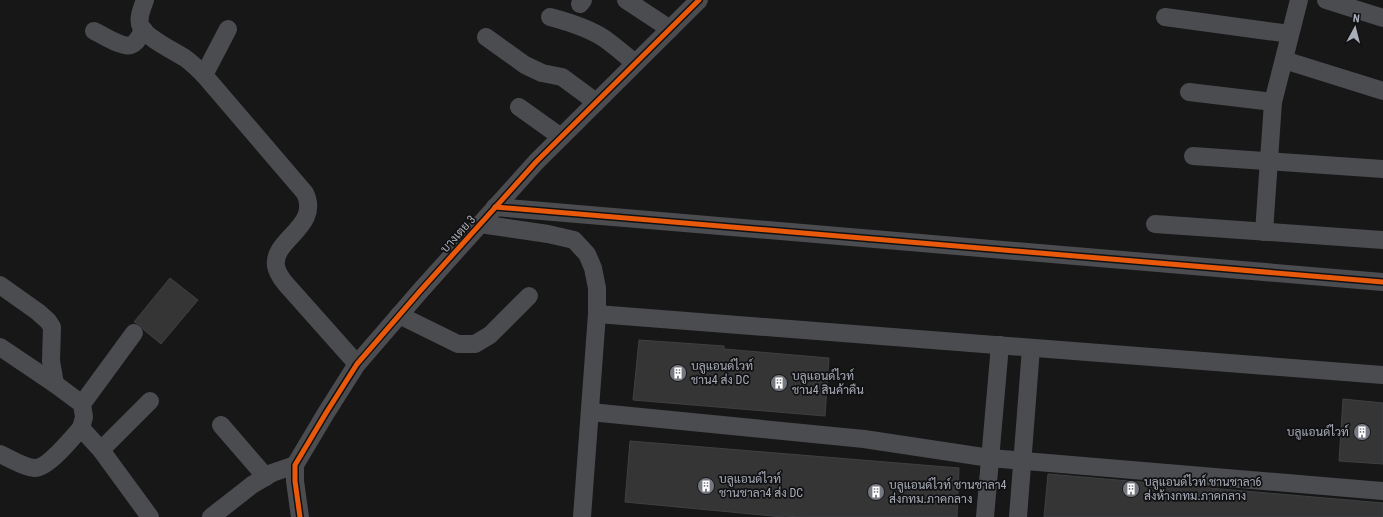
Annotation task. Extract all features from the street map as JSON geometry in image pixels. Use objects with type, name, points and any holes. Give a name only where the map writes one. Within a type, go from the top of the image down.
[{"type":"street","points":[[145,0],[140,14],[141,28],[148,35],[186,60],[204,75],[305,193],[308,199],[308,215],[280,251],[276,265],[279,274],[285,283],[357,364]]},
{"type":"street","points":[[626,0],[670,29]]},
{"type":"street","points":[[1264,232],[1273,102],[1299,0]]},
{"type":"street","points":[[1326,0],[1383,18]]},
{"type":"street","name":"บางเตย 3","points":[[295,466],[357,364],[399,315],[536,162],[670,29],[696,1]]},
{"type":"street","points":[[550,17],[573,23],[591,31],[605,39],[635,63]]},
{"type":"street","points":[[1165,17],[1290,34]]},
{"type":"street","points":[[204,75],[228,29]]},
{"type":"street","points":[[94,31],[119,43],[131,45],[144,30]]},
{"type":"street","points":[[486,37],[525,65],[542,73],[562,77],[596,102]]},
{"type":"street","points":[[1284,60],[1383,92]]},
{"type":"street","points":[[1188,92],[1273,102]]},
{"type":"street","points":[[519,107],[561,137]]},
{"type":"street","points":[[1193,156],[1383,169]]},
{"type":"street","points":[[495,207],[1383,282]]},
{"type":"street","points":[[480,224],[548,234],[574,240],[587,254],[593,268],[597,288],[597,314],[582,517]]},
{"type":"street","points":[[1155,224],[1383,240]]},
{"type":"street","points":[[0,285],[38,312],[52,327],[51,361],[55,384]]},
{"type":"street","points":[[399,315],[458,344],[475,344],[490,335],[529,296]]},
{"type":"street","points":[[597,314],[1383,375]]},
{"type":"street","points":[[82,404],[134,333]]},
{"type":"street","points":[[985,517],[1000,345]]},
{"type":"street","points":[[0,348],[55,384],[82,404],[84,417],[81,428],[46,463],[36,468],[28,467],[0,454]]},
{"type":"street","points":[[1018,517],[1031,348]]},
{"type":"street","points":[[102,450],[150,401]]},
{"type":"street","points":[[590,412],[864,439],[990,458],[1383,491]]},
{"type":"street","points":[[221,425],[266,477]]},
{"type":"street","points":[[81,428],[102,450],[150,517]]},
{"type":"street","points":[[211,517],[252,485],[272,473],[295,466],[300,517]]},
{"type":"building","points":[[170,278],[198,300],[161,344],[140,325],[134,322]]},
{"type":"building","points":[[639,340],[724,346],[724,349],[829,358],[825,416],[633,400]]},
{"type":"building","name":"บลูแอนด์ไวท์","points":[[1343,399],[1383,403],[1383,464],[1339,461]]},
{"type":"building","points":[[630,441],[959,468],[957,517],[783,517],[625,502]]},
{"type":"building","name":"บลูแอนด์ไวท์ ชานชาลา6 ส่งห้างกทม.ภาคกลาง","points":[[1048,474],[1383,503],[1383,517],[1044,517]]},
{"type":"cycle path","points":[[300,517],[295,481],[295,465],[357,364],[536,162],[699,0]]},
{"type":"cycle path","points":[[495,207],[1383,282]]},
{"type":"place","name":"บลูแอนด์ไวท์ ชาน4 ส่ง DC","points":[[678,373]]},
{"type":"place","name":"บลูแอนด์ไวท์ ชาน4 สินค้าคืน","points":[[779,383]]},
{"type":"place","name":"บลูแอนด์ไวท์","points":[[1362,432]]},
{"type":"place","name":"บลูแอนด์ไวท์ ชานชาลา4 ส่ง DC","points":[[706,486]]},
{"type":"place","name":"บลูแอนด์ไวท์ ชานชาลา6 ส่งห้างกทม.ภาคกลาง","points":[[1131,489]]},
{"type":"place","name":"บลูแอนด์ไวท์ ชานชาลา4 ส่งกทม.ภาคกลาง","points":[[876,492]]}]
